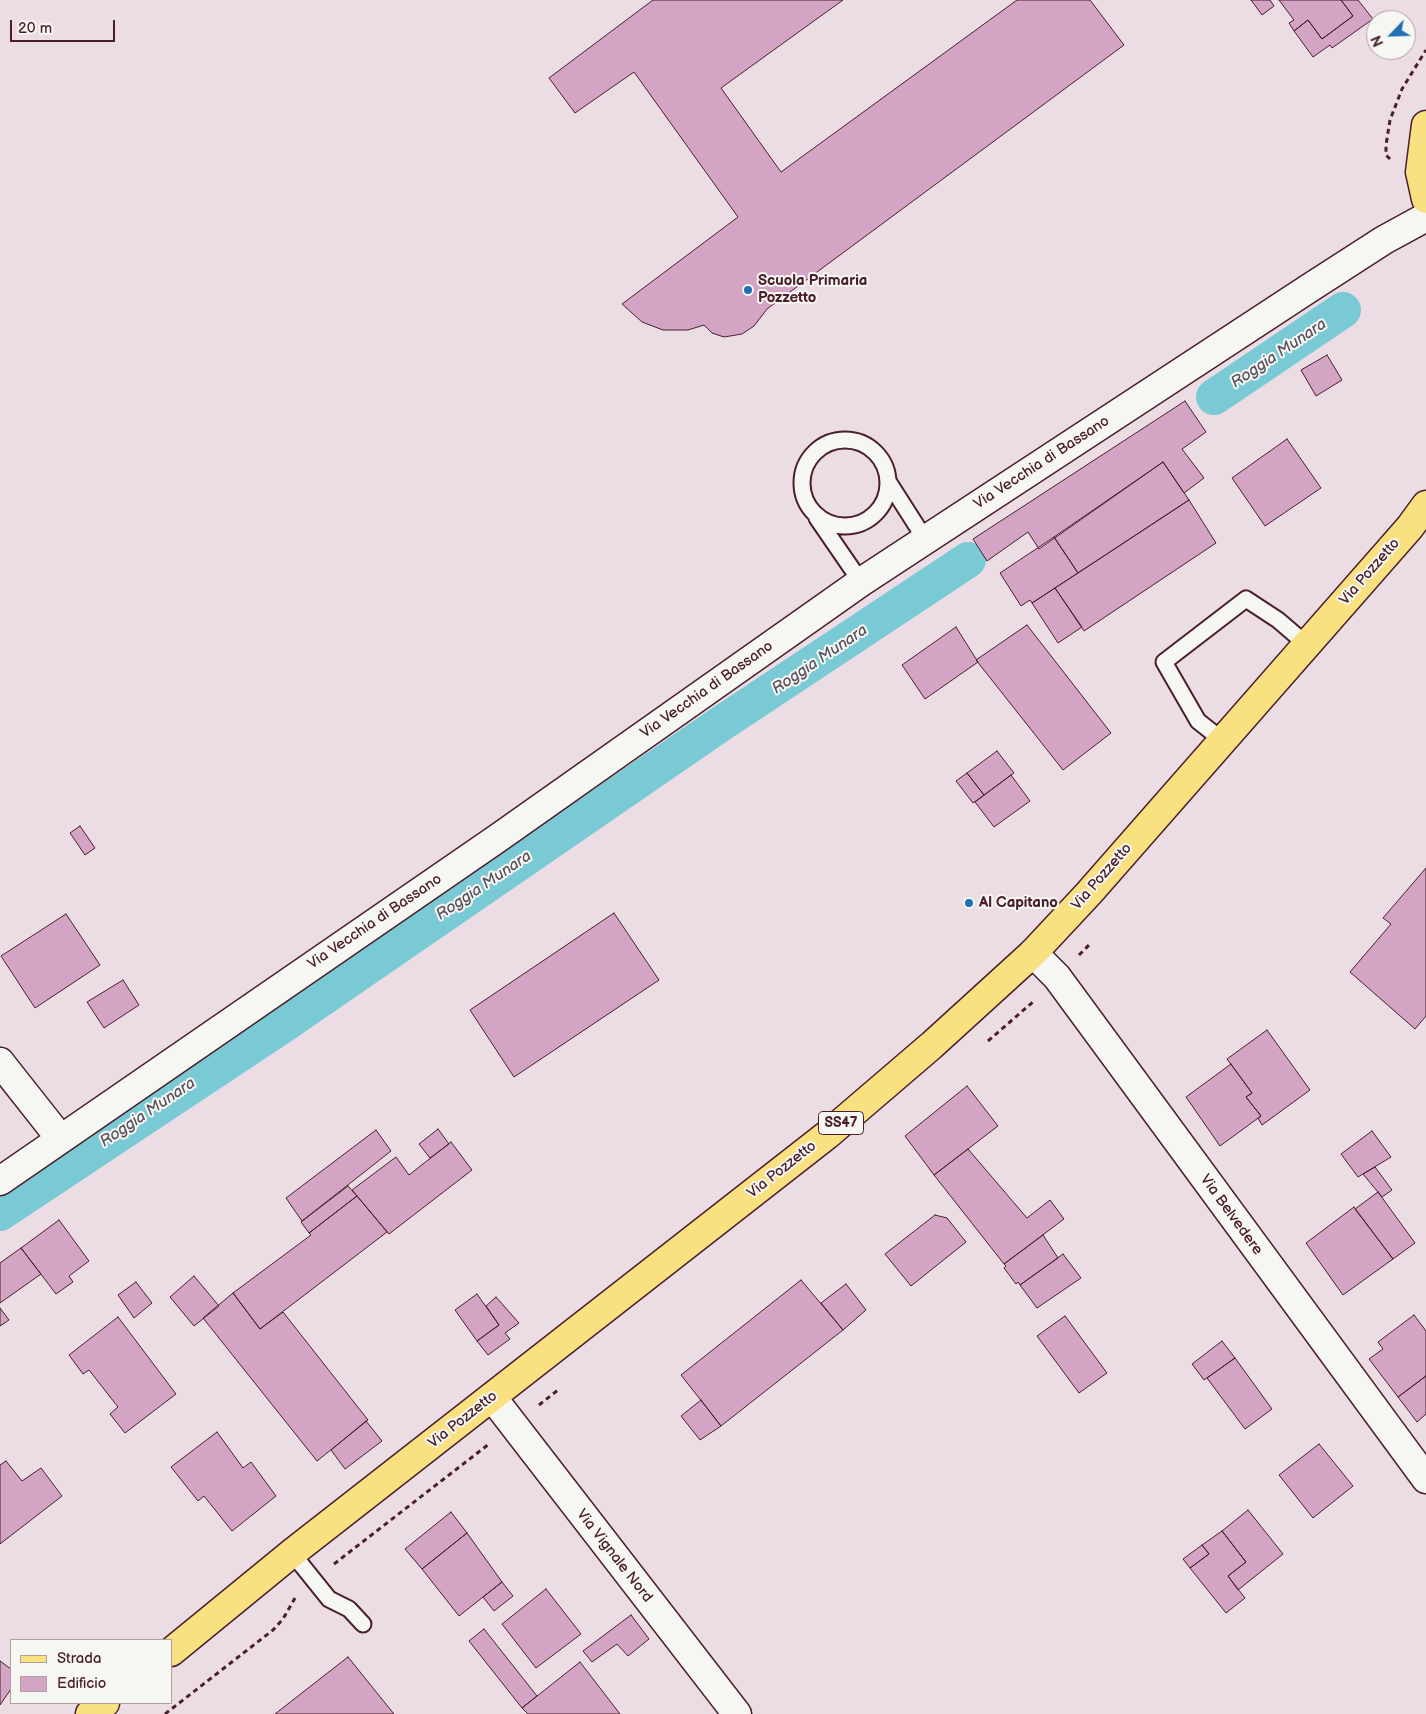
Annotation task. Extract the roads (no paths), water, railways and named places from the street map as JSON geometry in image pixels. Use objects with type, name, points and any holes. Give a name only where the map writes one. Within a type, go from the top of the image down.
[{"type":"main road","points":[[1426,125],[1420,172],[1426,199]]},
{"type":"main road","name":"Via Pozzetto","points":[[172,1651],[292,1553],[827,1135],[932,1045],[1033,953],[1089,893],[1410,527],[1426,505]]},
{"type":"main road","points":[[90,1714],[103,1704]]},
{"type":"street","name":"Via Vecchia di Bassano","points":[[0,1181],[490,843],[861,582],[1308,289],[1384,240],[1426,217]]},
{"type":"street","name":"Via Belvedere","points":[[1033,953],[1057,977],[1426,1480]]},
{"type":"street","points":[[0,1062],[60,1138]]},
{"type":"street","name":"Via Vignale Nord","points":[[492,1397],[737,1714]]},
{"type":"lane","points":[[814,513],[828,523],[845,526],[862,523],[877,513],[886,498],[888,481],[885,466],[877,454],[865,445],[851,440],[836,441],[822,447],[808,464],[802,485],[805,500],[861,582]]},
{"type":"lane","points":[[888,481],[925,539]]},
{"type":"lane","points":[[1222,740],[1198,721],[1164,662],[1246,599],[1278,620],[1306,644]]},
{"type":"lane","points":[[292,1553],[329,1599],[350,1608],[363,1624]]},
{"type":"waterway","name":"Roggia Munara","points":[[1214,397],[1343,310]]},
{"type":"waterway","name":"Roggia Munara","points":[[0,1213],[283,1025],[722,723],[968,560]]},
{"type":"place","name":"Scuola Primaria Pozzetto","points":[[748,290]]},
{"type":"place","name":"Al Capitano","points":[[969,903]]}]
